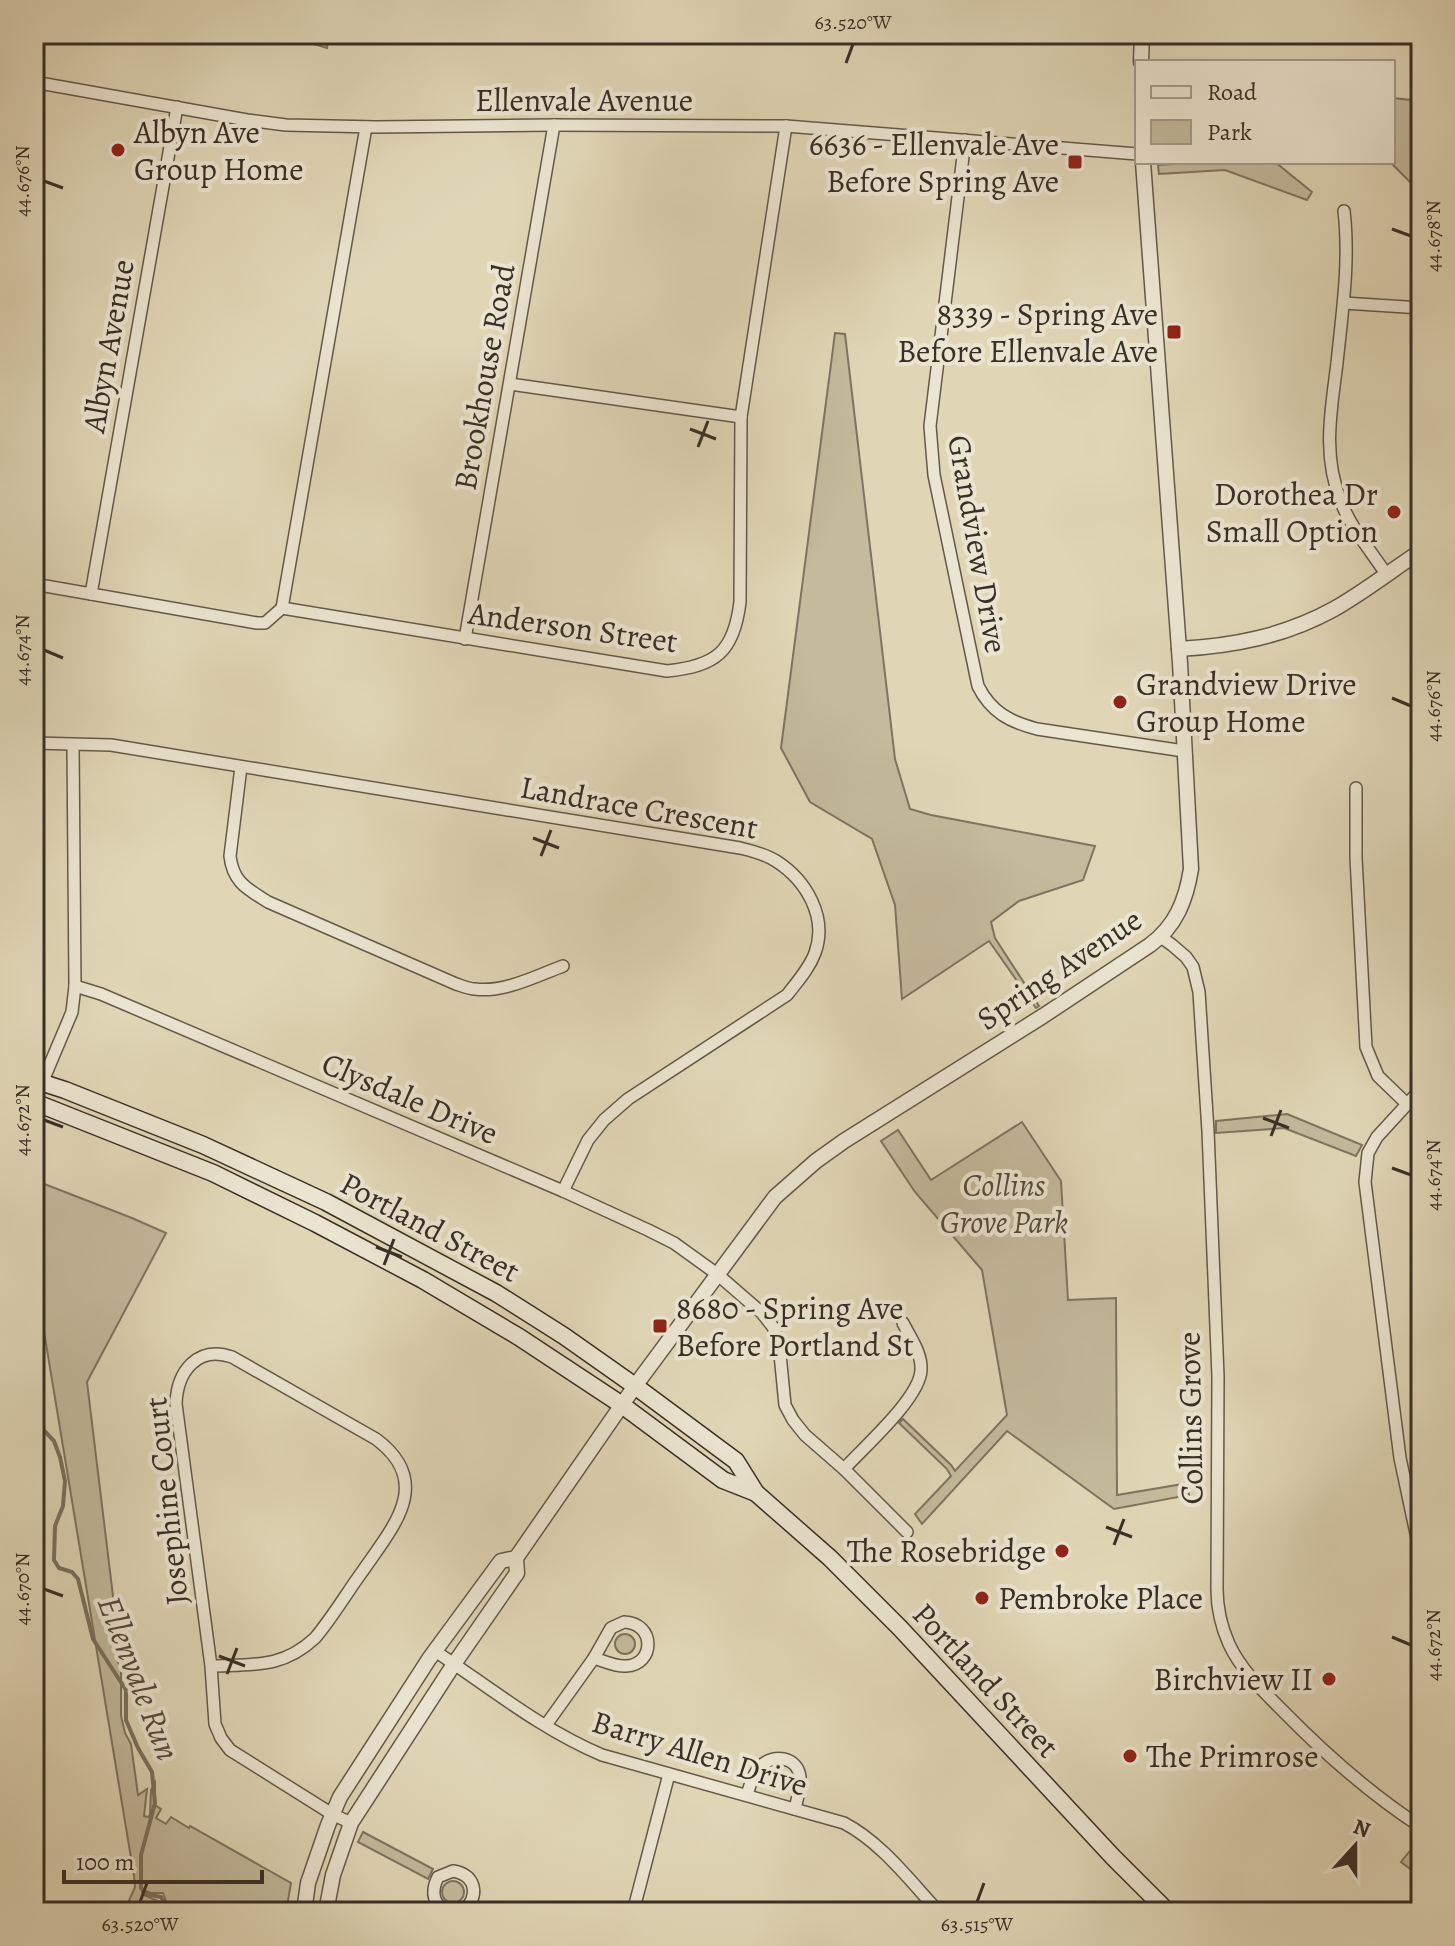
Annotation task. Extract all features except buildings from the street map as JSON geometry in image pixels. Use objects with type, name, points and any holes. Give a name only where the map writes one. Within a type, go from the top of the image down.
[{"type":"main road","name":"Portland Street","points":[[38,1082],[203,1145],[326,1202],[496,1293],[635,1386],[736,1461],[756,1493],[830,1558],[900,1628],[1168,1912]]},
{"type":"main road","name":"Portland Street","points":[[34,1102],[213,1173],[423,1280],[519,1337],[622,1405],[723,1480],[756,1493]]},
{"type":"street","points":[[1141,60],[1142,34]]},
{"type":"street","name":"Ellenvale Avenue","points":[[34,82],[286,125],[786,126],[1135,154]]},
{"type":"street","name":"Albyn Avenue","points":[[91,594],[177,107]]},
{"type":"street","name":"Brookhouse Road","points":[[465,639],[554,125]]},
{"type":"street","name":"Anderson Street","points":[[282,608],[667,671],[688,669],[716,657],[732,636],[738,620],[741,417],[786,126]]},
{"type":"street","points":[[34,584],[257,623],[265,623],[282,608],[366,127]]},
{"type":"street","name":"Grandview Drive","points":[[965,140],[930,426],[934,475],[978,686],[993,708],[1017,723],[1037,729],[1184,751]]},
{"type":"street","name":"Spring Avenue","points":[[516,1558],[635,1386],[775,1197],[816,1161],[1161,937],[1177,916],[1191,869],[1179,649],[1143,164]]},
{"type":"street","points":[[1344,211],[1344,303],[1328,435],[1330,459],[1341,502],[1350,522],[1386,574]]},
{"type":"street","points":[[1344,303],[1421,308]]},
{"type":"street","points":[[510,384],[741,417]]},
{"type":"street","points":[[1179,649],[1241,643],[1294,628],[1336,608],[1421,551]]},
{"type":"street","name":"Landrace Crescent","points":[[34,743],[111,745],[750,850],[776,861],[795,877],[809,895],[817,920],[815,951],[804,972],[787,995],[628,1099],[604,1120],[588,1140],[563,1191]]},
{"type":"street","points":[[34,1102],[38,1082],[72,1012],[75,986],[73,745]]},
{"type":"street","points":[[241,767],[231,867],[246,888],[268,902],[456,984],[475,989],[509,985],[563,966]]},
{"type":"street","points":[[1356,788],[1356,858],[1366,1047],[1378,1076],[1407,1104]]},
{"type":"street","name":"Collins Grove","points":[[1161,937],[1186,957],[1193,967],[1199,992],[1218,1376],[1217,1606],[1222,1624],[1228,1643],[1242,1667],[1267,1695],[1323,1752],[1385,1803],[1421,1827]]},
{"type":"street","name":"Clysdale Drive","points":[[75,986],[101,994],[563,1191],[674,1243],[717,1274],[762,1313],[773,1327],[779,1344],[785,1405],[793,1420],[907,1532]]},
{"type":"street","points":[[1421,1089],[1386,1125],[1371,1148],[1365,1182],[1400,1458],[1421,1557]]},
{"type":"street","points":[[844,1469],[901,1409],[920,1378],[919,1354],[903,1323]]},
{"type":"street","name":"Josephine Court","points":[[211,1666],[271,1663],[288,1658],[307,1646],[321,1631],[398,1519],[405,1495],[405,1482],[396,1458],[386,1446],[232,1357],[218,1354],[198,1360],[184,1372],[177,1388],[176,1404],[211,1666],[215,1724],[230,1750],[351,1823]]},
{"type":"street","points":[[304,1912],[308,1883],[340,1797],[435,1651],[501,1561],[516,1558],[517,1573],[351,1823],[333,1875],[326,1912]]},
{"type":"street","points":[[546,1725],[594,1658],[607,1634],[617,1624],[637,1624],[647,1635],[645,1656],[633,1664],[627,1666],[594,1658]]},
{"type":"street","name":"Barry Allen Drive","points":[[435,1651],[576,1744],[602,1755],[844,1823],[875,1843],[939,1912]]},
{"type":"street","points":[[747,1795],[754,1775],[765,1762],[776,1758],[787,1759],[794,1763],[800,1778],[795,1809]]},
{"type":"street","points":[[633,1912],[669,1774]]},
{"type":"green space","points":[[281,34],[329,34],[327,48]]},
{"type":"green space","points":[[1395,98],[1421,101],[1421,190],[1392,164],[1395,164]]},
{"type":"green space","points":[[1277,164],[1312,192],[1307,200],[1225,170],[1159,174],[1158,165]]},
{"type":"green space","points":[[835,333],[845,334],[895,759],[910,809],[1095,846],[1083,880],[1019,901],[991,922],[995,938],[1039,1006],[1036,1008],[989,941],[902,999],[895,905],[872,839],[810,802],[781,748]]},
{"type":"green space","points":[[1287,1114],[1362,1145],[1356,1156],[1284,1128],[1216,1133],[1216,1121]]},
{"type":"green space","name":"Collins Grove Park","points":[[1022,1122],[1061,1181],[1068,1300],[1116,1298],[1117,1495],[1189,1483],[1189,1495],[1114,1509],[1007,1431],[922,1524],[915,1514],[951,1476],[899,1423],[903,1419],[955,1471],[1007,1415],[982,1270],[915,1192],[881,1141],[898,1130],[931,1180]]},
{"type":"green space","points":[[34,1180],[166,1233],[87,1382],[121,1662],[116,1657],[121,1669],[121,1716],[131,1744],[138,1795],[147,1789],[144,1816],[150,1815],[151,1790],[155,1783],[155,1805],[161,1809],[156,1818],[166,1824],[171,1817],[190,1826],[291,1883],[286,1912],[164,1912],[166,1901],[163,1893],[143,1890],[144,1895],[160,1902],[160,1912],[124,1912],[135,1887],[134,1876],[34,1271]]},
{"type":"green space","points":[[625,1634],[632,1637],[635,1644],[632,1651],[625,1654],[618,1651],[615,1644],[618,1637]]},
{"type":"green space","points":[[775,1771],[783,1771],[788,1780],[786,1787],[775,1789],[770,1784],[770,1776]]},
{"type":"green space","points":[[363,1832],[433,1869],[428,1879],[358,1842]]},
{"type":"green space","points":[[1409,1852],[1421,1859],[1421,1877],[1401,1862]]},
{"type":"green space","points":[[453,1881],[461,1884],[464,1892],[461,1900],[453,1903],[445,1900],[442,1892],[445,1884]]},
{"type":"waterway","name":"Ellenvale Run","points":[[34,1358],[34,1393]]},
{"type":"waterway","name":"Ellenvale Run","points":[[34,1420],[54,1441],[65,1481],[63,1506],[55,1526],[54,1560],[59,1568],[72,1572],[78,1579],[93,1639],[126,1690],[126,1720],[152,1772],[155,1803],[141,1855],[141,1888],[146,1894],[161,1897],[164,1902],[162,1912]]},
{"type":"place","name":"Albyn Ave Group Home","points":[[118,150]]},
{"type":"place","name":"6636 - Ellenvale Ave Before Spring Ave","points":[[1075,162]]},
{"type":"place","name":"8339 - Spring Ave Before Ellenvale Ave","points":[[1174,332]]},
{"type":"place","name":"Dorothea Dr Small Option","points":[[1394,512]]},
{"type":"place","name":"Grandview Drive Group Home","points":[[1120,702]]},
{"type":"place","name":"8680 - Spring Ave Before Portland St","points":[[660,1326]]},
{"type":"place","name":"The Rosebridge","points":[[1062,1551]]},
{"type":"place","name":"Pembroke Place","points":[[982,1598]]},
{"type":"place","name":"Birchview II","points":[[1329,1679]]},
{"type":"place","name":"The Primrose","points":[[1130,1756]]}]
